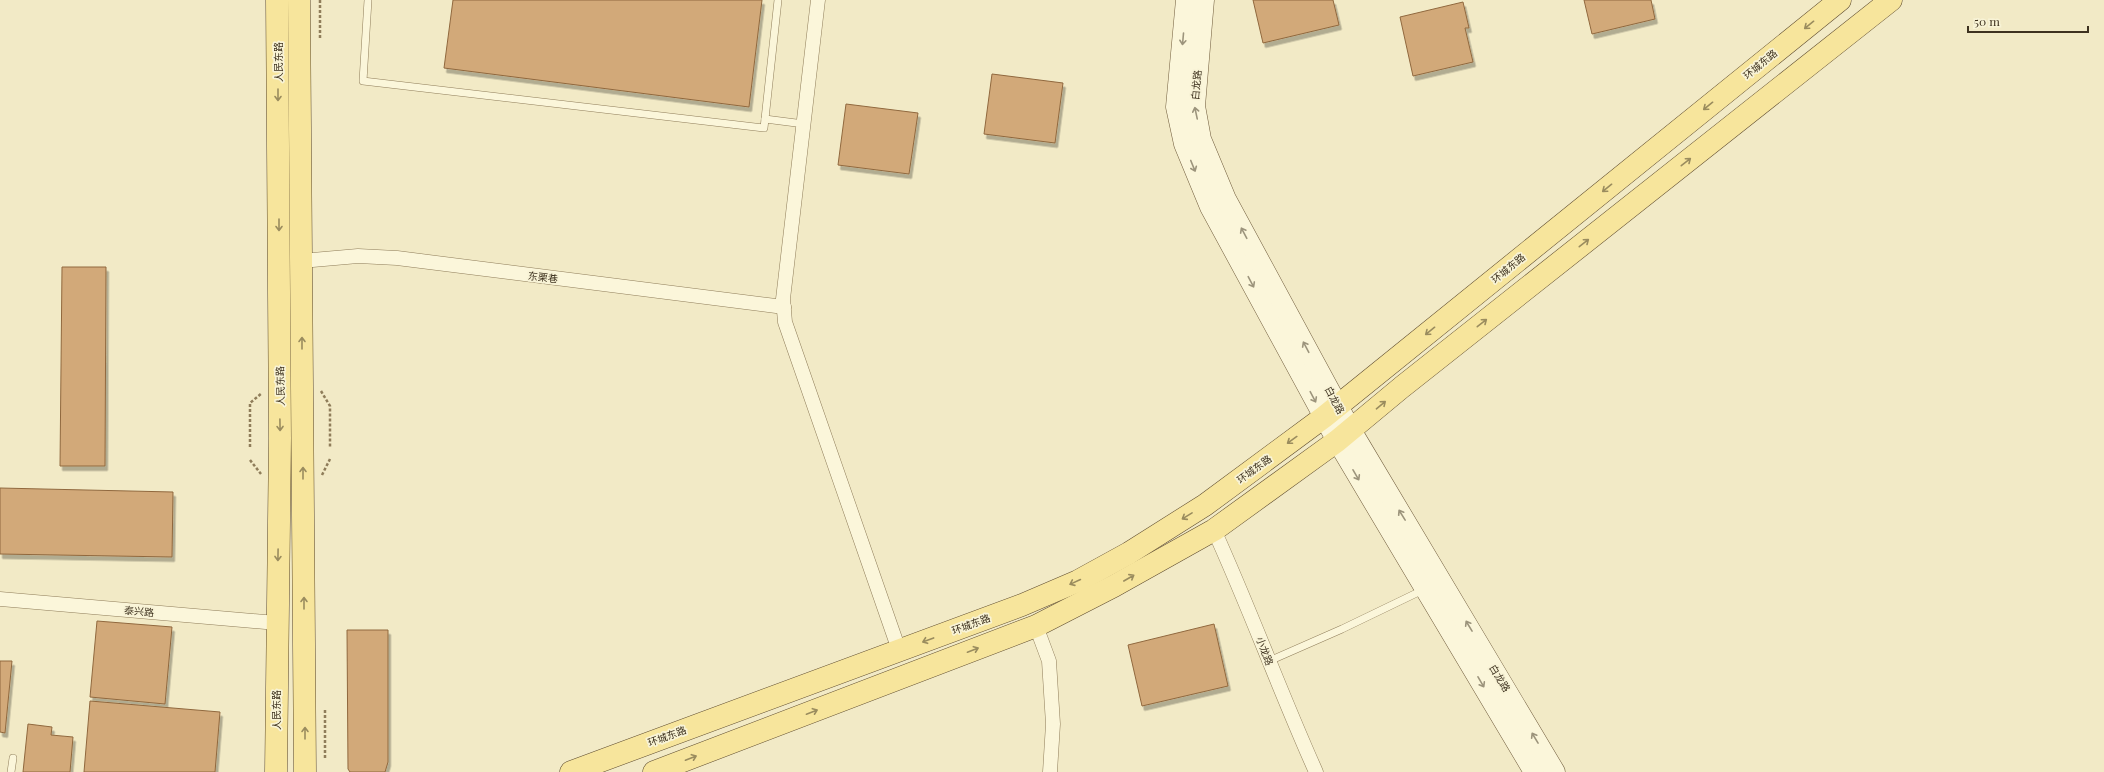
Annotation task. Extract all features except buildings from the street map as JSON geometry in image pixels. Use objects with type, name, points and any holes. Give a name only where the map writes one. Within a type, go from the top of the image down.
[{"type":"main road","name":"人民东路","points":[[276,772],[280,438],[277,0]]},
{"type":"main road","points":[[299,0],[305,772]]},
{"type":"main road","name":"白龙路","points":[[1186,0],[1176,107],[1184,144],[1210,207],[1331,412],[1426,588],[1530,771]]},
{"type":"main road","name":"白龙路","points":[[1204,0],[1194,106],[1201,139],[1226,199],[1331,412]]},
{"type":"main road","name":"环城东路","points":[[571,772],[1029,602],[1078,581],[1129,553],[1205,505],[1331,412],[1840,0]]},
{"type":"main road","points":[[654,772],[1036,626],[1114,586],[1214,530],[1344,436],[1402,387],[1891,0]]},
{"type":"main road","name":"白龙路","points":[[1344,436],[1555,772]]},
{"type":"street","points":[[818,0],[784,307],[785,322],[899,650]]},
{"type":"street","name":"东栗巷","points":[[301,261],[358,256],[397,258],[784,307]]},
{"type":"street","name":"小龙路","points":[[1214,530],[1316,772]]},
{"type":"street","name":"泰兴路","points":[[0,599],[277,623]]},
{"type":"street","points":[[1036,626],[1049,661],[1053,716],[1050,772]]},
{"type":"lane","points":[[368,0],[363,81],[764,128],[778,0]]},
{"type":"lane","points":[[765,119],[804,124]]},
{"type":"lane","points":[[1269,661],[1342,629],[1426,588]]},
{"type":"lane","points":[[11,772],[13,758]]},
{"type":"path","points":[[320,389],[330,406],[330,447]]},
{"type":"path","points":[[250,403],[250,447]]},
{"type":"path","points":[[321,477],[330,459]]}]
